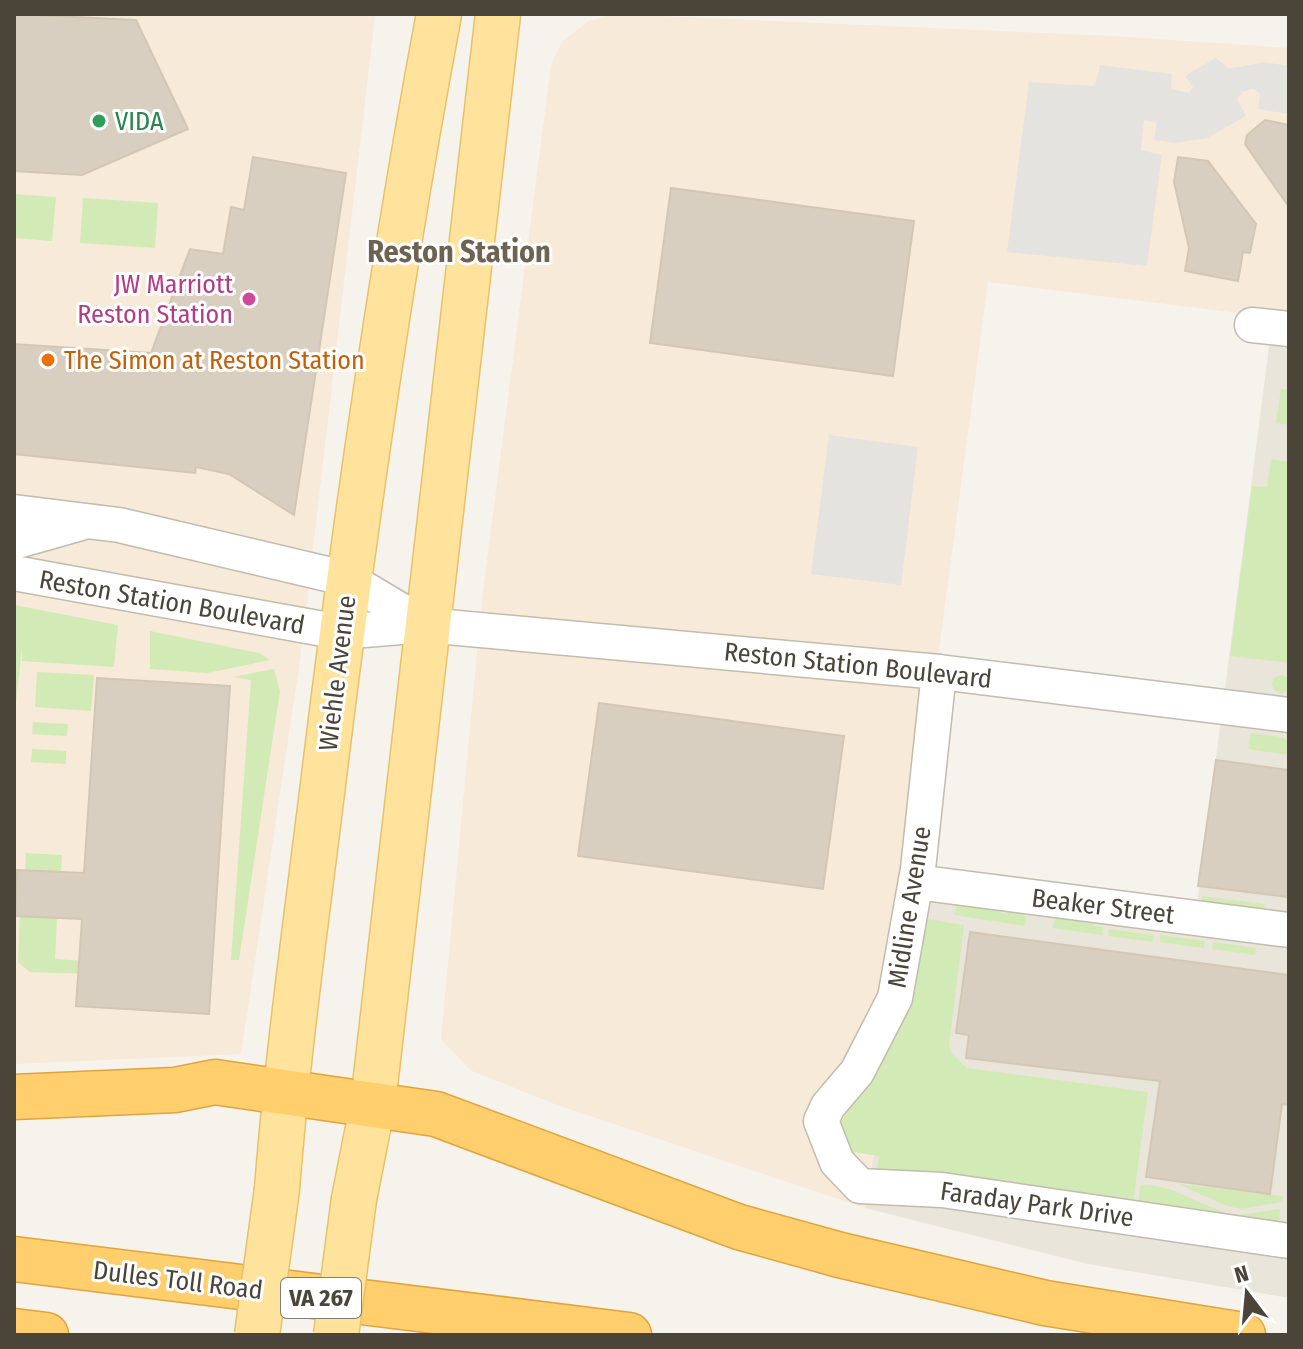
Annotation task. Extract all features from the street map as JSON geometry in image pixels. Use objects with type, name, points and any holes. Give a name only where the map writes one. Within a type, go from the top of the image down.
[{"type":"highway","points":[[14,1097],[175,1090],[215,1082],[436,1114],[726,1222],[840,1255],[1045,1303],[1243,1335]]},
{"type":"highway","name":"Dulles Toll Road","points":[[14,1259],[629,1335]]},
{"type":"highway","points":[[14,1331],[46,1335]]},
{"type":"main road","name":"Wiehle Avenue","points":[[257,1335],[277,1189],[284,1093],[340,632],[393,266],[439,14]]},
{"type":"main road","points":[[336,1335],[354,1199],[373,1103],[425,625],[498,14]]},
{"type":"street","points":[[1252,325],[1289,329]]},
{"type":"street","name":"Reston Station Boulevard","points":[[14,512],[89,520],[348,579],[425,625]]},
{"type":"street","points":[[14,542],[89,520]]},
{"type":"street","name":"Reston Station Boulevard","points":[[14,573],[340,632],[425,625],[939,672],[1289,715]]},
{"type":"street","name":"Midline Avenue","points":[[821,1121],[828,1106],[857,1072],[895,998],[916,882],[939,672]]},
{"type":"street","name":"Beaker Street","points":[[916,882],[1289,930]]},
{"type":"street","name":"Faraday Park Drive","points":[[821,1121],[837,1162],[860,1186],[942,1190],[1289,1241]]},
{"type":"shaded area","points":[[14,14],[375,16],[300,660],[241,1054],[14,1064]]},
{"type":"shaded area","points":[[614,14],[1113,36],[1289,48],[1289,319],[988,282],[865,1208],[557,1105],[470,1070],[441,1039],[482,599],[551,65],[562,42],[587,22]]},
{"type":"shaded area","points":[[1216,58],[1229,69],[1263,62],[1289,66],[1289,114],[1258,109],[1260,94],[1254,89],[1244,91],[1237,99],[1246,116],[1207,138],[1175,143],[1154,140],[1157,123],[1144,120],[1141,150],[1162,155],[1147,266],[1007,252],[1029,82],[1095,86],[1100,65],[1172,74],[1171,89],[1189,93],[1193,87],[1185,76]]},
{"type":"shaded area","points":[[1273,316],[1289,319],[1289,1298],[1088,1264],[865,1208],[918,869],[1197,905]]},
{"type":"shaded area","points":[[829,435],[918,447],[901,585],[811,574]]},
{"type":"green space","points":[[14,194],[56,197],[52,241],[14,238]]},
{"type":"green space","points":[[83,198],[158,203],[155,248],[80,243]]},
{"type":"green space","points":[[1281,389],[1289,390],[1289,425],[1276,423]]},
{"type":"green space","points":[[1271,459],[1289,462],[1289,663],[1230,656],[1252,486],[1267,487]]},
{"type":"green space","points":[[14,605],[118,625],[114,667],[22,661],[22,647],[14,721]]},
{"type":"green space","points":[[150,631],[259,653],[270,660],[207,673],[150,669]]},
{"type":"green space","points":[[274,669],[280,691],[239,960],[231,960],[251,680],[232,677]]},
{"type":"green space","points":[[37,672],[94,675],[91,711],[35,707]]},
{"type":"green space","points":[[1281,675],[1290,684],[1281,693],[1272,684]]},
{"type":"green space","points":[[33,722],[68,724],[67,736],[32,734]]},
{"type":"green space","points":[[1251,733],[1289,741],[1289,755],[1248,749]]},
{"type":"green space","points":[[32,749],[66,751],[66,764],[31,762]]},
{"type":"green space","points":[[26,853],[62,855],[61,872],[25,870]]},
{"type":"green space","points":[[1202,896],[1265,904],[1264,911],[1201,903]]},
{"type":"green space","points":[[957,901],[1007,914],[1015,909],[1026,917],[1025,926],[955,915]]},
{"type":"green space","points":[[20,916],[57,918],[55,959],[86,961],[89,974],[30,972],[18,962]]},
{"type":"green space","points":[[1061,916],[1089,919],[1094,926],[1103,927],[1102,935],[1053,928],[1054,921]]},
{"type":"green space","points":[[927,919],[964,925],[949,1045],[952,1054],[967,1068],[1148,1092],[1133,1203],[918,1171],[877,1172],[879,1156],[854,1152],[852,1160],[840,1124],[901,1024]]},
{"type":"green space","points":[[1109,929],[1154,935],[1153,942],[1108,936]]},
{"type":"green space","points":[[1160,935],[1205,941],[1204,948],[1160,942]]},
{"type":"green space","points":[[1213,942],[1256,948],[1255,955],[1212,949]]},
{"type":"green space","points":[[1178,1184],[1283,1196],[1281,1202],[1241,1209]]},
{"type":"green space","points":[[1140,1186],[1169,1189],[1233,1216],[1280,1209],[1279,1226],[1138,1204]]},
{"type":"building","points":[[14,14],[136,20],[188,129],[82,175],[14,171]]},
{"type":"building","points":[[1265,120],[1289,125],[1289,207],[1245,144],[1247,135]]},
{"type":"building","name":"JW Marriott Reston Station","points":[[253,157],[346,173],[294,515],[229,474],[196,467],[195,473],[14,454],[14,344],[151,353],[190,249],[223,254],[231,207],[244,210]]},
{"type":"building","points":[[1178,157],[1208,161],[1256,224],[1250,253],[1243,252],[1238,281],[1185,271],[1189,248],[1174,182]]},
{"type":"building","points":[[671,188],[914,221],[893,376],[650,343]]},
{"type":"building","points":[[97,678],[230,686],[209,1014],[76,1006],[82,919],[15,916],[17,870],[84,873]]},
{"type":"building","points":[[599,703],[844,736],[823,889],[578,856]]},
{"type":"building","points":[[1216,760],[1289,770],[1289,897],[1198,886]]},
{"type":"building","points":[[970,932],[1289,975],[1289,1105],[1282,1104],[1270,1194],[1146,1177],[1160,1081],[966,1058],[969,1035],[956,1033]]},
{"type":"place","name":"VIDA","points":[[99,121]]},
{"type":"place","name":"JW Marriott Reston Station","points":[[249,299]]},
{"type":"place","name":"The Simon at Reston Station","points":[[48,360]]},
{"type":"district","name":"Reston Station","points":[[459,252]]}]
